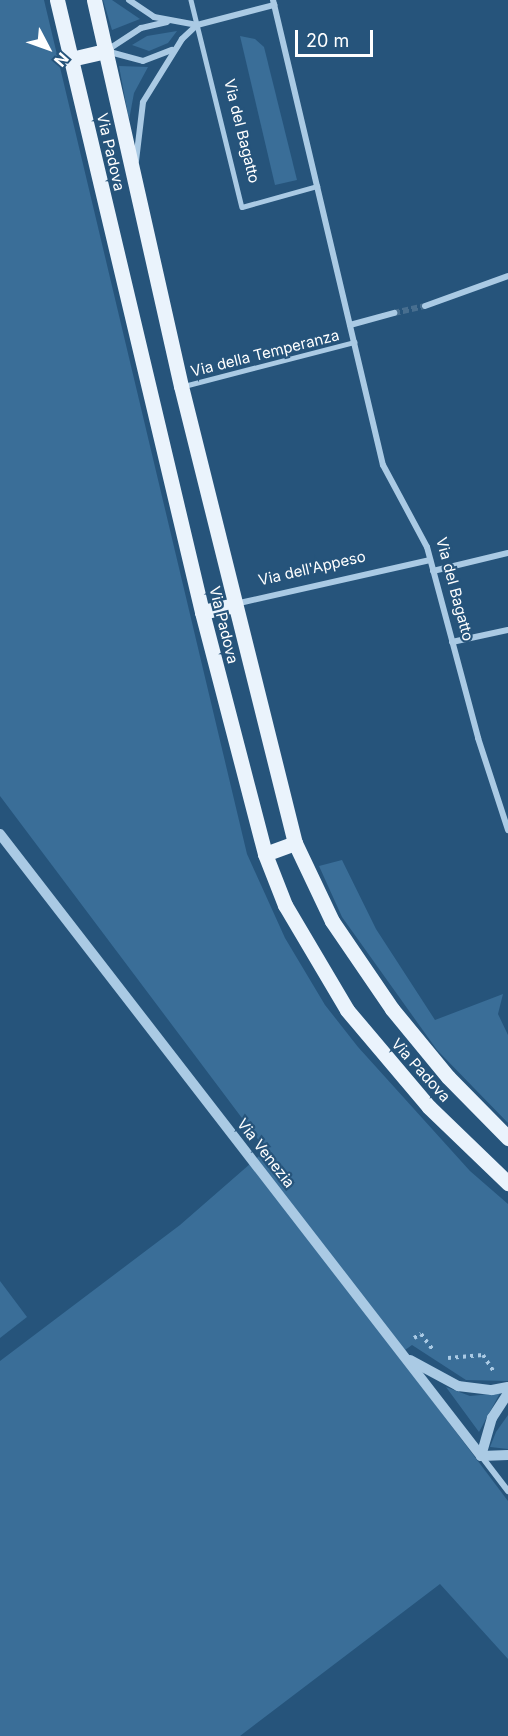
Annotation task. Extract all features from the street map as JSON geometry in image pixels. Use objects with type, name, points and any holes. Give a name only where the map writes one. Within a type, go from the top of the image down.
[{"type":"main road","name":"Via Padova","points":[[57,0],[202,612],[265,854],[285,905],[347,1010],[429,1107],[508,1184]]},
{"type":"main road","name":"Via Padova","points":[[94,0],[181,386],[295,843],[332,921],[392,1009],[448,1077],[508,1138]]},
{"type":"main road","name":"Via del Bagatto","points":[[70,59],[106,51]]},
{"type":"main road","name":"Via dell'Appeso","points":[[202,612],[234,604]]},
{"type":"main road","points":[[265,854],[295,843]]},
{"type":"street","name":"Via del Bagatto","points":[[129,0],[146,13],[171,22],[197,25],[274,3],[383,465],[419,528],[430,560],[508,831]]},
{"type":"street","name":"Via del Bagatto","points":[[106,51],[141,28],[171,22]]},
{"type":"street","name":"Via del Bagatto","points":[[135,180],[143,102],[175,49],[197,25]]},
{"type":"street","name":"Via del Bagatto","points":[[106,51],[143,61],[175,49]]},
{"type":"street","points":[[425,306],[508,276]]},
{"type":"street","name":"Via della Temperanza","points":[[350,325],[394,313]]},
{"type":"street","points":[[433,571],[508,554]]},
{"type":"street","name":"Via dell'Appeso","points":[[234,604],[430,560]]},
{"type":"street","points":[[452,642],[508,630]]},
{"type":"street","name":"Via Venezia","points":[[0,834],[508,1491]]},
{"type":"street","points":[[402,1353],[458,1386],[507,1389],[492,1418],[481,1456],[508,1455]]},
{"type":"lane","name":"Via del Bagatto","points":[[191,0],[242,207],[317,186]]},
{"type":"lane","name":"Via della Temperanza","points":[[181,386],[354,342]]},
{"type":"path","points":[[402,1353],[420,1334],[439,1359],[483,1355],[507,1389]]},
{"type":"shaded area","points":[[0,0],[44,0],[247,854],[285,938],[325,1005],[358,1047],[470,1171],[508,1204],[508,1381],[466,1380],[412,1345],[398,1355],[508,1501],[508,1659],[440,1584],[240,1736],[0,1736],[0,1361],[180,1225],[266,1150],[0,796]]},
{"type":"shaded area","points":[[103,0],[112,0],[140,19],[112,30]]},
{"type":"shaded area","points":[[177,31],[168,43],[149,51],[132,45],[147,36]]},
{"type":"shaded area","points":[[240,36],[255,39],[264,47],[297,180],[275,185]]},
{"type":"shaded area","points":[[119,66],[148,67],[134,93],[129,120]]},
{"type":"shaded area","points":[[342,860],[376,929],[435,1020],[503,994],[498,1014],[508,1035],[508,1123],[437,1050],[342,917],[319,866]]},
{"type":"shaded area","points":[[0,1281],[27,1317],[0,1338]]},
{"type":"shaded area","points":[[446,1387],[470,1396],[500,1393],[479,1432]]},
{"type":"shaded area","points":[[508,1415],[508,1449],[490,1447],[496,1432]]},
{"type":"tunnel","points":[[394,313],[425,306]]}]
